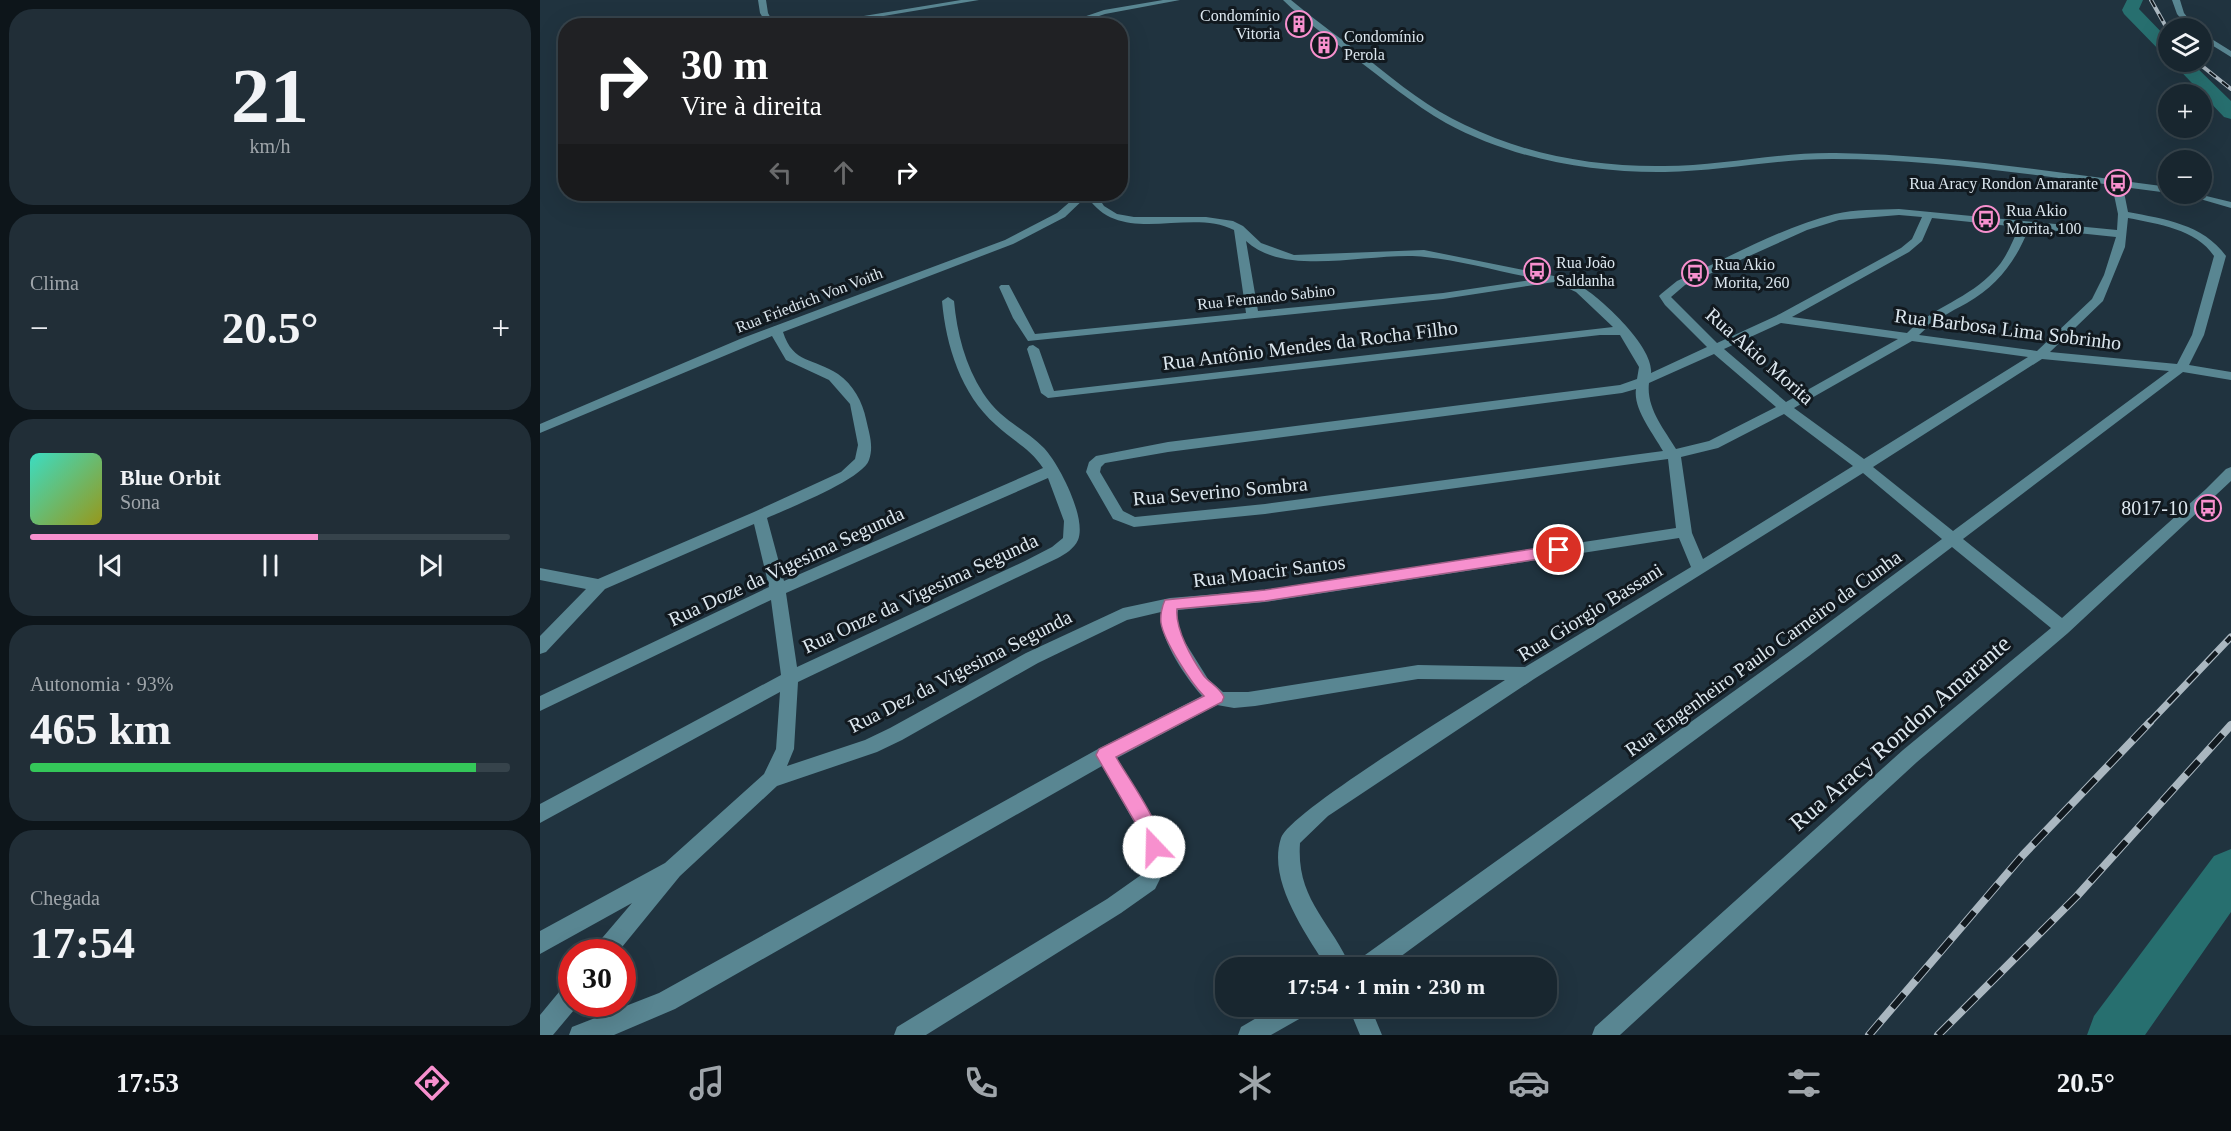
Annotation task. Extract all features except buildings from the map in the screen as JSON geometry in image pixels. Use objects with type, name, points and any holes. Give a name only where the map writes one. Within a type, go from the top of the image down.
[{"type":"street","points":[[762,0],[767,18]]},
{"type":"street","points":[[855,18],[975,0]]},
{"type":"street","points":[[1085,18],[1154,2],[1176,0]]},
{"type":"street","points":[[1287,0],[1434,112],[1484,138],[1553,159],[1592,167],[1666,169],[1833,156],[2061,174],[2158,189]]},
{"type":"street","points":[[2176,0],[2184,18]]},
{"type":"street","points":[[2212,42],[2231,55]]},
{"type":"street","points":[[2117,184],[2123,214],[2163,223],[2200,236],[2213,243],[2220,256],[2198,335],[2181,368]]},
{"type":"street","points":[[2212,200],[2231,205]]},
{"type":"street","name":"Rua Friedrich Von Voith","points":[[540,429],[776,330],[1009,242],[1061,215],[1076,201]]},
{"type":"street","points":[[1096,201],[1100,208],[1114,216],[1134,220],[1219,221],[1239,228],[1257,245],[1293,258],[1424,253],[1560,280],[1580,290],[1624,331],[1639,353],[1645,367],[1641,396],[1648,413],[1674,454],[1684,532],[1700,569]]},
{"type":"street","name":"Rua Akio Morita","points":[[2062,628],[1863,466],[1784,407],[1716,349],[1669,303],[1665,296],[1670,290],[1803,228],[1837,217],[1899,212],[2122,234]]},
{"type":"street","name":"Rua Giorgio Bassani","points":[[1333,957],[1300,903],[1288,865],[1290,839],[1321,810],[1528,674],[1700,569],[2040,355],[2097,301],[2120,247],[2123,214]]},
{"type":"street","points":[[1644,381],[1780,319],[1905,250],[1917,241],[1928,215]]},
{"type":"street","name":"Rua Severino Sombra","points":[[1644,381],[1622,389],[1588,394],[1168,447],[1101,459],[1094,465],[1094,472],[1118,516],[1134,522],[1265,509],[1674,454],[1713,446],[1744,431],[1910,337],[1926,322],[1990,282],[2016,246],[2025,225]]},
{"type":"street","points":[[1239,228],[1252,314]]},
{"type":"street","name":"Rua Fernando Sabino","points":[[1005,287],[1019,318],[1032,338],[1443,296],[1560,280]]},
{"type":"street","name":"Rua Onze da Vigesima Segunda","points":[[540,814],[790,678],[1031,565],[1059,549],[1071,539],[1074,526],[1052,470],[1039,452],[996,418],[976,392],[957,351],[949,321],[948,301]]},
{"type":"street","name":"Rua Barbosa Lima Sobrinho","points":[[1780,319],[2040,355],[2181,368],[2231,376]]},
{"type":"street","points":[[540,647],[599,585],[759,516],[846,475],[862,461],[865,446],[856,403],[834,377],[790,357],[780,343],[776,330]]},
{"type":"street","name":"Rua Antônio Mendes da Rocha Filho","points":[[1033,349],[1048,393],[1053,395],[1591,332],[1624,331]]},
{"type":"street","name":"Rua Engenheiro Paulo Carneiro da Cunha","points":[[1381,957],[1803,651],[2181,368]]},
{"type":"street","name":"Rua Doze da Vigesima Segunda","points":[[540,704],[778,590],[1052,470]]},
{"type":"street","name":"Rua Aracy Rondon Amarante","points":[[1603,1035],[1911,756],[2062,628],[2211,493],[2231,472]]},
{"type":"street","points":[[616,939],[673,869],[771,780],[785,749],[790,678],[778,590],[759,516]]},
{"type":"street","name":"Rua Moacir Santos","points":[[1216,697],[1198,680],[1173,633],[1168,622],[1170,604],[1265,596],[1684,532]]},
{"type":"street","points":[[540,574],[599,585]]},
{"type":"street","name":"Rua Dez da Vigesima Segunda","points":[[771,780],[870,746],[896,734],[1032,658],[1123,614],[1170,604]]},
{"type":"street","points":[[580,1035],[608,1026],[667,1001],[1105,755],[1216,697],[1247,699],[1266,697],[1418,672],[1528,674]]},
{"type":"street","points":[[905,1035],[1114,906],[1148,882],[1158,863],[1150,831],[1105,755]]},
{"type":"street","points":[[540,943],[673,869]]},
{"type":"street","points":[[540,1033],[558,1011]]},
{"type":"street","points":[[1250,1035],[1281,1017]]},
{"type":"street","points":[[1364,1017],[1371,1035]]},
{"type":"waterway","points":[[2135,0],[2130,10],[2158,39]]},
{"type":"waterway","points":[[2191,72],[2231,113]]},
{"type":"waterway","points":[[2113,1035],[2231,872]]},
{"type":"railway","points":[[2151,0],[2161,18]]},
{"type":"railway","points":[[2210,72],[2231,89]]},
{"type":"railway","points":[[2149,723],[2231,637]]},
{"type":"railway","points":[[1869,1035],[2023,855],[2150,722]]},
{"type":"railway","points":[[1938,1035],[2077,896],[2231,725]]},
{"type":"place","name":"Condomínio Vitoria","points":[[1299,24]]},
{"type":"place","name":"Condomínio Perola","points":[[1324,45]]},
{"type":"place","name":"Rua Aracy Rondon Amarante","points":[[2118,183]]},
{"type":"place","name":"Rua Akio Morita, 100","points":[[1986,219]]},
{"type":"place","name":"Rua João Saldanha","points":[[1537,271]]},
{"type":"place","name":"Rua Akio Morita, 260","points":[[1695,273]]},
{"type":"place","name":"8017-10","points":[[2208,508]]},
{"type":"route","points":[[1154,847],[1150,831],[1105,755],[1216,697],[1198,680],[1189,666],[1168,622],[1170,604],[1265,596],[1559,550]]}]
